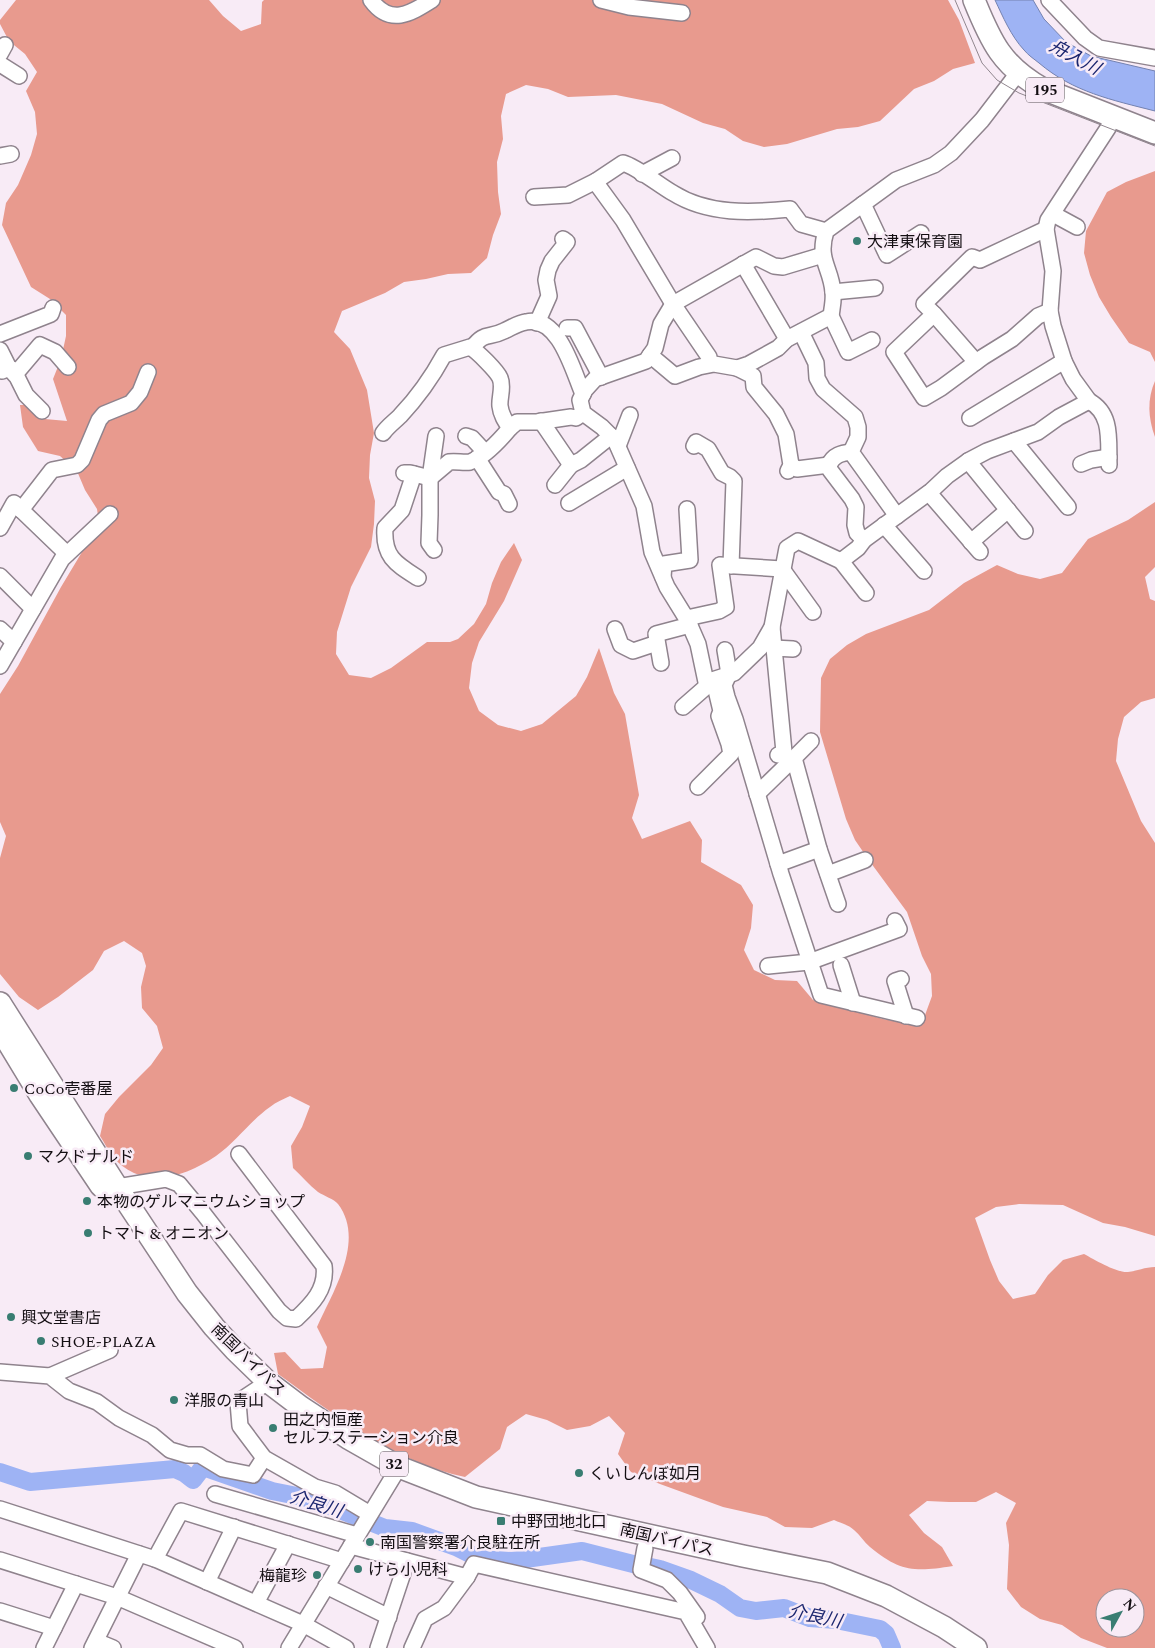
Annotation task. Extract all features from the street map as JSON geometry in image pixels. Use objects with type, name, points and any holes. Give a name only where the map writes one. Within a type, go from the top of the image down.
[{"type":"highway","name":"195","points":[[974,0],[993,44],[1018,73],[1030,82],[1043,89],[1155,133]]},
{"type":"highway","name":"南国バイパス","points":[[0,1003],[177,1302],[213,1346],[262,1385],[294,1418],[342,1451],[395,1473],[476,1497],[827,1573],[886,1596],[944,1627],[976,1648]]},
{"type":"highway","name":"南国バイパス","points":[[0,1029],[40,1095],[111,1190]]},
{"type":"highway","name":"南国バイパス","points":[[395,1473],[425,1492],[471,1508],[823,1586],[882,1608],[955,1648]]},
{"type":"street","points":[[371,0],[383,13],[391,15],[410,14],[432,0]]},
{"type":"street","points":[[602,0],[629,7],[682,13]]},
{"type":"street","points":[[1049,0],[1085,38],[1100,48],[1155,58]]},
{"type":"street","points":[[0,64],[19,76]]},
{"type":"street","points":[[872,340],[848,352],[831,316],[833,292],[823,255],[822,243],[826,231],[896,180],[934,165],[951,153],[982,120],[1018,73]]},
{"type":"street","points":[[1081,464],[1091,460],[1109,461],[1107,421],[1098,406],[1089,401],[1073,379],[1064,361],[1050,311],[1053,271],[1046,229],[1048,220],[1108,128],[1112,116]]},
{"type":"street","points":[[642,174],[672,158]]},
{"type":"street","points":[[534,197],[568,195],[596,181],[623,163],[630,165],[685,201],[718,210],[767,211],[790,209],[801,224],[826,231]]},
{"type":"street","points":[[596,181],[623,220],[673,304],[709,357]]},
{"type":"street","points":[[863,204],[887,256],[921,233]]},
{"type":"street","points":[[1053,214],[1077,227]]},
{"type":"street","points":[[976,362],[924,304],[972,257],[980,260],[1046,229]]},
{"type":"street","points":[[537,323],[549,296],[546,280],[548,270],[552,261],[567,242],[563,239]]},
{"type":"street","points":[[698,787],[731,754],[730,744],[707,684],[698,644],[652,552],[644,506],[614,441],[583,413],[580,400],[595,379],[646,361],[655,348],[662,324],[673,304],[756,257],[774,266],[783,267],[823,255]]},
{"type":"street","points":[[743,264],[787,339]]},
{"type":"street","points":[[833,292],[876,288]]},
{"type":"street","points":[[0,334],[51,314],[53,308]]},
{"type":"street","points":[[934,314],[894,352],[924,398],[1012,339],[1038,316],[1050,311]]},
{"type":"street","points":[[737,368],[749,364],[778,348],[787,339],[831,316]]},
{"type":"street","points":[[472,348],[480,338],[500,333],[527,321],[542,324],[557,335],[583,394]]},
{"type":"street","points":[[567,328],[574,328],[601,377]]},
{"type":"street","points":[[800,332],[816,363],[817,378],[823,389],[855,417],[858,437],[851,452]]},
{"type":"street","points":[[5,370],[18,371],[40,345],[55,352],[68,367]]},
{"type":"street","points":[[383,433],[399,417],[435,372],[444,355],[470,347],[478,352],[500,378],[502,392],[500,407],[503,419],[510,428]]},
{"type":"street","points":[[0,350],[5,370],[17,377],[26,395],[42,411]]},
{"type":"street","points":[[650,355],[675,376],[699,367],[714,364],[737,368],[753,376],[754,387],[776,414],[786,434],[789,468],[797,469],[829,465]]},
{"type":"street","points":[[970,418],[1064,361]]},
{"type":"street","points":[[21,510],[52,470],[77,465],[82,460],[99,420],[104,414],[131,403],[140,392],[148,372]]},
{"type":"street","points":[[841,561],[858,548],[864,540],[929,493],[947,476],[968,461],[987,451],[1038,432],[1059,417],[1089,401]]},
{"type":"street","points":[[430,478],[450,462],[467,463],[481,455],[517,422],[576,418],[583,413]]},
{"type":"street","points":[[555,485],[571,465],[614,441],[622,432],[630,414]]},
{"type":"street","points":[[541,421],[571,465]]},
{"type":"street","points":[[434,550],[429,543],[430,478],[436,436]]},
{"type":"street","points":[[466,436],[472,438],[499,492],[504,494],[508,504]]},
{"type":"street","points":[[1014,441],[1068,507]]},
{"type":"street","points":[[694,446],[696,442],[708,448],[722,473],[734,481],[731,566]]},
{"type":"street","points":[[851,452],[835,456],[829,465],[830,470],[856,507],[855,525],[857,533],[864,540]]},
{"type":"street","points":[[851,452],[897,516]]},
{"type":"street","points":[[968,461],[1025,531]]},
{"type":"street","points":[[569,503],[627,468]]},
{"type":"street","points":[[418,578],[393,561],[384,540],[385,528],[402,510],[408,473],[430,478]]},
{"type":"street","points":[[929,493],[976,547],[1008,510]]},
{"type":"street","points":[[0,528],[14,503],[67,554]]},
{"type":"street","points":[[663,577],[664,564],[690,560],[687,509]]},
{"type":"street","points":[[0,666],[62,559],[110,514]]},
{"type":"street","points":[[884,526],[924,571]]},
{"type":"street","points":[[778,755],[784,752],[772,627],[787,548],[798,534],[841,561],[866,593]]},
{"type":"street","points":[[661,663],[656,634],[720,611],[726,607],[720,565],[782,569]]},
{"type":"street","points":[[782,569],[812,612]]},
{"type":"street","points":[[0,576],[33,609]]},
{"type":"street","points":[[720,716],[715,688],[760,648],[772,627]]},
{"type":"street","points":[[0,629],[14,642]]},
{"type":"street","points":[[615,629],[621,645],[633,651],[657,643]]},
{"type":"street","points":[[773,648],[793,649]]},
{"type":"street","points":[[725,650],[727,679],[757,794],[821,995],[912,1017],[896,981],[901,979]]},
{"type":"street","points":[[683,706],[707,684],[727,679]]},
{"type":"street","points":[[757,794],[811,741]]},
{"type":"street","points":[[794,758],[819,849],[838,904]]},
{"type":"street","points":[[778,864],[819,849]]},
{"type":"street","points":[[828,874],[865,860]]},
{"type":"street","points":[[768,966],[809,962],[899,929],[896,921]]},
{"type":"street","points":[[841,965],[853,1003]]},
{"type":"street","points":[[111,1190],[166,1179],[179,1184],[278,1311],[287,1318],[296,1319],[309,1307],[321,1291],[325,1274],[324,1266],[238,1154]]},
{"type":"street","points":[[0,1372],[50,1376],[110,1350]]},
{"type":"street","points":[[50,1376],[69,1391],[97,1402],[119,1418],[152,1435],[170,1450],[187,1455],[200,1455],[223,1469],[253,1475],[264,1458]]},
{"type":"street","points":[[262,1385],[238,1402],[237,1410],[240,1426],[264,1458],[315,1487],[334,1493],[362,1528],[407,1561],[467,1577]]},
{"type":"street","points":[[289,1648],[395,1473]]},
{"type":"street","points":[[215,1494],[362,1528]]},
{"type":"street","points":[[0,1509],[155,1559],[303,1624],[346,1648]]},
{"type":"street","points":[[155,1559],[181,1511],[342,1561]]},
{"type":"street","points":[[207,1582],[234,1527]]},
{"type":"street","points":[[256,1603],[288,1544]]},
{"type":"street","points":[[645,1548],[641,1570],[663,1577],[670,1582],[690,1606],[717,1648]]},
{"type":"street","points":[[113,1648],[94,1644],[139,1554]]},
{"type":"street","points":[[0,1560],[117,1597],[229,1647]]},
{"type":"street","points":[[378,1648],[407,1561]]},
{"type":"street","points":[[412,1648],[425,1619],[444,1608],[467,1577],[474,1564],[686,1612],[707,1648]]},
{"type":"street","points":[[44,1648],[76,1584]]},
{"type":"street","points":[[326,1586],[388,1618]]},
{"type":"street","points":[[0,1610],[54,1628]]},
{"type":"shaded area","points":[[16,0],[209,0],[223,16],[241,31],[261,24],[262,2],[264,0],[948,0],[959,20],[975,63],[953,69],[934,81],[914,89],[880,121],[858,127],[837,129],[787,144],[764,147],[743,141],[725,129],[703,123],[662,104],[616,95],[568,97],[548,89],[526,85],[506,94],[501,116],[503,139],[497,162],[501,214],[487,258],[471,273],[448,274],[404,282],[385,293],[342,311],[334,332],[350,349],[367,390],[374,433],[370,455],[369,478],[375,501],[371,547],[351,587],[337,632],[336,654],[349,675],[371,678],[391,668],[427,642],[450,642],[458,639],[474,624],[486,604],[501,562],[514,543],[522,560],[504,601],[479,642],[472,663],[469,688],[479,711],[498,725],[521,731],[542,724],[576,696],[587,677],[599,648],[614,693],[625,714],[639,795],[632,818],[642,839],[690,821],[702,840],[701,862],[741,885],[753,905],[751,928],[744,950],[754,970],[775,980],[797,981],[813,1000],[883,1019],[921,1026],[932,996],[931,974],[922,956],[907,912],[855,840],[846,819],[820,732],[821,678],[830,659],[847,645],[866,634],[929,610],[964,583],[997,565],[1018,574],[1040,579],[1062,573],[1088,539],[1128,520],[1155,502],[1155,567],[1145,577],[1150,599],[1155,601],[1155,698],[1141,702],[1124,717],[1118,739],[1116,761],[1141,821],[1155,843],[1155,1236],[1103,1223],[1063,1205],[1019,1204],[996,1207],[975,1218],[999,1281],[1013,1299],[1035,1294],[1048,1275],[1063,1260],[1084,1254],[1106,1266],[1123,1272],[1155,1267],[1155,1648],[1107,1648],[1081,1638],[1062,1625],[1040,1619],[1021,1607],[1007,1589],[1009,1545],[1006,1523],[1016,1503],[996,1492],[976,1502],[927,1501],[909,1515],[924,1533],[942,1547],[953,1566],[918,1569],[899,1566],[890,1561],[870,1547],[852,1528],[834,1520],[812,1528],[785,1527],[767,1517],[723,1507],[631,1472],[618,1454],[625,1433],[609,1416],[590,1426],[567,1430],[547,1420],[526,1414],[507,1427],[500,1449],[465,1477],[415,1461],[390,1449],[343,1420],[278,1374],[274,1353],[285,1352],[301,1369],[323,1368],[327,1347],[317,1327],[338,1283],[348,1250],[349,1234],[346,1219],[338,1204],[318,1192],[293,1168],[291,1146],[302,1127],[310,1106],[290,1096],[272,1105],[216,1156],[177,1175],[149,1177],[136,1174],[124,1167],[112,1156],[100,1136],[105,1114],[151,1065],[163,1048],[157,1026],[142,1008],[141,987],[146,966],[142,953],[124,941],[104,951],[93,970],[38,1010],[19,997],[0,974],[0,858],[6,836],[0,822],[0,694],[18,666],[85,547],[100,530],[97,509],[85,490],[77,471],[60,456],[38,451],[23,427],[20,405],[32,405],[45,419],[67,421],[53,379],[61,359],[66,336],[66,315],[50,299],[31,287],[2,225],[6,203],[18,185],[31,155],[37,134],[35,112],[26,91],[37,72],[25,54],[9,41],[0,24],[0,20]]},
{"type":"shaded area","points":[[1155,171],[1155,362],[1150,352],[1129,343],[1111,317],[1099,297],[1084,253],[1086,231],[1107,192],[1126,182]]},
{"type":"shaded area","points":[[1155,381],[1155,437],[1149,409]]},
{"type":"water","name":"舟入川","points":[[995,0],[1033,0],[1044,19],[1066,42],[1091,56],[1155,71],[1155,111],[1094,94],[1052,73],[1019,45]]},
{"type":"waterway","name":"介良川","points":[[0,1472],[30,1482],[175,1469],[193,1480],[203,1467],[272,1491],[312,1499],[385,1528],[412,1531],[456,1547],[480,1559],[511,1561],[582,1551],[637,1565]]},
{"type":"waterway","name":"介良川","points":[[646,1566],[691,1580],[720,1594],[740,1608],[756,1611],[784,1608],[810,1618],[836,1620],[880,1629],[886,1634],[892,1648]]},
{"type":"tram line","points":[[955,0],[982,63],[997,80],[1019,93],[1155,146]]},
{"type":"place","name":"大津東保育園","points":[[857,241]]},
{"type":"place","name":"CoCo壱番屋","points":[[14,1088]]},
{"type":"place","name":"マクドナルド","points":[[28,1156]]},
{"type":"place","name":"本物のゲルマニウムショップ","points":[[87,1201]]},
{"type":"place","name":"トマト & オニオン","points":[[88,1233]]},
{"type":"place","name":"興文堂書店","points":[[11,1317]]},
{"type":"place","name":"SHOE-PLAZA","points":[[41,1341]]},
{"type":"place","name":"洋服の青山","points":[[174,1400]]},
{"type":"place","name":"田之内恒産 セルフステーション介良","points":[[273,1428]]},
{"type":"place","name":"くいしんぼ如月","points":[[579,1473]]},
{"type":"place","name":"中野団地北口","points":[[501,1521]]},
{"type":"place","name":"南国警察署介良駐在所","points":[[370,1542]]},
{"type":"place","name":"けら小児科","points":[[358,1569]]},
{"type":"place","name":"梅龍珍","points":[[317,1575]]}]
